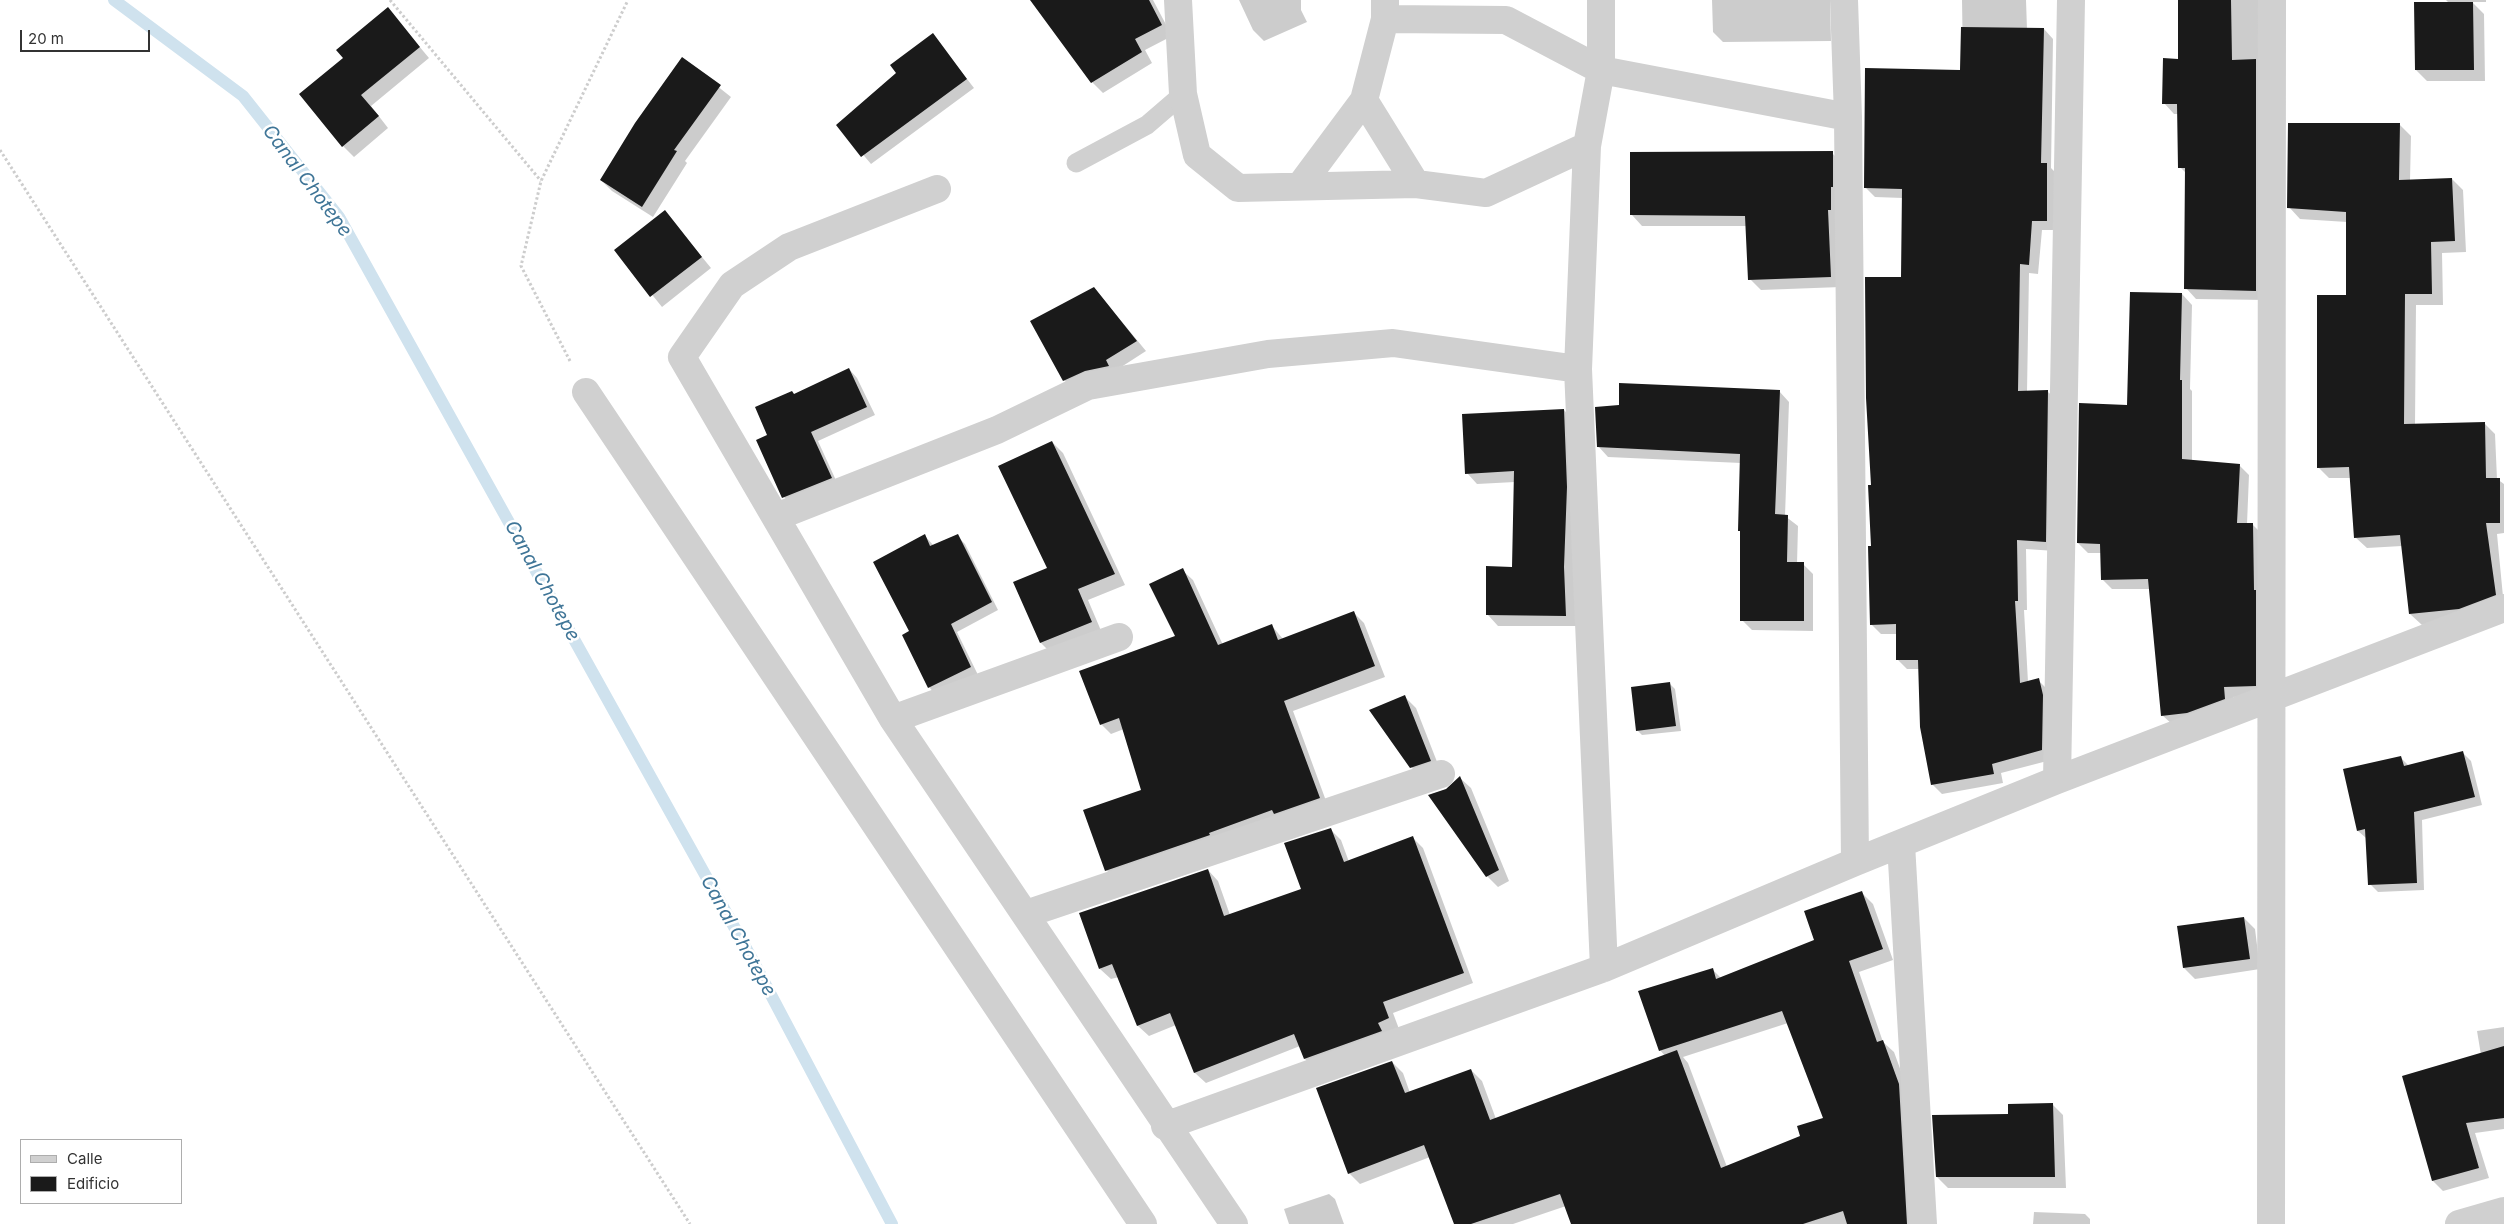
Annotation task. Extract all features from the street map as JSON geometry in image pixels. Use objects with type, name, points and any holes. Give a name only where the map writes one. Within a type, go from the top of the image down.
[{"type":"street","points":[[1178,0],[1183,94],[1197,155],[1238,188],[1416,184],[1486,193],[1587,146]]},
{"type":"street","points":[[1601,0],[1601,70],[1587,146],[1578,369],[1604,968]]},
{"type":"street","points":[[1844,0],[1848,117],[1855,862]]},
{"type":"street","points":[[2057,780],[2071,0]]},
{"type":"street","points":[[2271,1224],[2272,0]]},
{"type":"street","points":[[1300,186],[1364,100],[1385,10],[1506,20],[1601,70],[1848,117]]},
{"type":"street","points":[[1364,100],[1416,184]]},
{"type":"street","points":[[937,189],[789,247],[732,286],[682,357],[893,718],[1026,914],[1166,1126],[1234,1224]]},
{"type":"street","points":[[776,517],[997,430],[1088,386],[1268,354],[1393,343],[1578,369]]},
{"type":"street","points":[[586,392],[1144,1224]]},
{"type":"street","points":[[1166,1126],[1604,968],[1855,862],[2057,780],[2504,608]]},
{"type":"street","points":[[893,718],[1119,637]]},
{"type":"street","points":[[1026,914],[1441,774]]},
{"type":"street","points":[[1901,844],[1923,1224]]},
{"type":"street","points":[[2459,1224],[2504,1211]]},
{"type":"lane","points":[[1076,163],[1147,125],[1183,94]]},
{"type":"path","points":[[390,0],[542,181]]},
{"type":"path","points":[[586,392],[522,266],[542,181],[628,0]]},
{"type":"path","points":[[0,150],[690,1224]]},
{"type":"building","points":[[1030,0],[1149,0],[1162,25],[1135,39],[1142,52],[1091,83]]},
{"type":"building","points":[[2178,0],[2231,0],[2232,60],[2256,59],[2256,291],[2184,289],[2185,168],[2178,168],[2177,104],[2162,104],[2163,58],[2178,59]]},
{"type":"building","points":[[2414,2],[2473,2],[2474,70],[2415,70]]},
{"type":"building","points":[[388,7],[420,47],[361,95],[379,116],[342,147],[299,94],[343,58],[336,50]]},
{"type":"building","points":[[1961,27],[2044,28],[2041,163],[2047,163],[2047,221],[2032,221],[2029,265],[2020,264],[2018,391],[2048,390],[2046,542],[2017,540],[2018,601],[2015,601],[2020,683],[2039,678],[2043,695],[2042,750],[1992,764],[1994,774],[1931,785],[1920,727],[1918,660],[1896,660],[1896,624],[1870,625],[1868,546],[1871,546],[1868,485],[1871,485],[1866,398],[1865,277],[1901,277],[1902,189],[1864,188],[1865,68],[1960,70]]},
{"type":"building","points":[[933,33],[967,79],[861,157],[836,125],[896,73],[890,65]]},
{"type":"building","points":[[682,57],[721,85],[674,150],[677,151],[642,207],[600,180],[635,123]]},
{"type":"building","points":[[2288,123],[2400,123],[2399,180],[2452,178],[2455,241],[2431,242],[2432,294],[2405,294],[2404,424],[2485,422],[2486,478],[2500,478],[2500,523],[2486,523],[2496,595],[2459,609],[2409,614],[2400,535],[2354,538],[2349,467],[2317,468],[2317,295],[2346,295],[2346,212],[2287,208]]},
{"type":"building","points":[[1833,151],[1833,187],[1831,187],[1831,210],[1828,210],[1831,277],[1748,280],[1745,216],[1630,215],[1630,152]]},
{"type":"building","points":[[665,210],[702,257],[650,297],[614,250]]},
{"type":"building","points":[[1094,287],[1137,341],[1106,360],[1109,366],[1085,371],[1063,381],[1030,321]]},
{"type":"building","points":[[2130,292],[2182,293],[2180,380],[2182,380],[2182,459],[2240,464],[2237,523],[2253,523],[2254,590],[2256,590],[2256,686],[2224,687],[2225,699],[2187,713],[2161,716],[2148,579],[2101,580],[2100,544],[2077,543],[2079,403],[2127,405]]},
{"type":"building","points":[[849,368],[867,407],[811,432],[832,478],[782,498],[756,440],[767,435],[755,407],[792,391],[794,394]]},
{"type":"building","points":[[1619,383],[1780,390],[1775,514],[1788,515],[1787,562],[1804,562],[1804,621],[1740,621],[1740,531],[1738,531],[1740,454],[1597,447],[1595,407],[1619,405]]},
{"type":"building","points":[[1564,409],[1567,487],[1564,567],[1566,616],[1486,615],[1486,566],[1512,567],[1514,471],[1465,474],[1462,414]]},
{"type":"building","points":[[1052,441],[1115,574],[1078,589],[1092,622],[1040,643],[1013,582],[1047,568],[998,466]]},
{"type":"building","points":[[925,534],[930,546],[958,534],[992,602],[951,624],[971,667],[928,688],[902,635],[909,631],[873,562]]},
{"type":"building","points":[[1183,568],[1218,645],[1272,624],[1278,640],[1354,611],[1375,666],[1284,701],[1320,798],[1274,814],[1272,810],[1209,833],[1210,835],[1105,871],[1083,810],[1141,790],[1119,718],[1100,725],[1079,671],[1175,636],[1149,584]]},
{"type":"building","points":[[1670,682],[1676,726],[1636,731],[1631,687]]},
{"type":"building","points":[[1405,695],[1431,761],[1410,768],[1369,710]]},
{"type":"building","points":[[2463,751],[2475,797],[2414,812],[2417,883],[2368,885],[2365,829],[2357,831],[2343,769],[2401,756],[2404,766]]},
{"type":"building","points":[[1460,776],[1499,870],[1486,877],[1428,795],[1446,789]]},
{"type":"building","points":[[1331,828],[1344,862],[1413,836],[1464,973],[1383,1002],[1389,1018],[1378,1023],[1382,1031],[1304,1059],[1294,1034],[1194,1073],[1170,1013],[1137,1026],[1112,964],[1099,969],[1079,913],[1208,869],[1224,916],[1301,889],[1284,843]]},
{"type":"building","points":[[1862,891],[1883,949],[1849,961],[1877,1042],[1883,1040],[1899,1084],[1907,1224],[1847,1224],[1843,1211],[1803,1224],[1571,1224],[1560,1194],[1471,1224],[1454,1224],[1424,1145],[1348,1174],[1316,1088],[1392,1061],[1405,1093],[1471,1069],[1490,1120],[1677,1050],[1721,1168],[1800,1136],[1797,1126],[1823,1118],[1782,1011],[1659,1051],[1638,991],[1713,968],[1716,979],[1814,940],[1804,911]]},
{"type":"building","points":[[2244,917],[2250,959],[2183,968],[2177,926]]},
{"type":"building","points":[[2504,1046],[2504,1118],[2466,1123],[2479,1168],[2432,1181],[2402,1076]]},
{"type":"building","points":[[2053,1103],[2055,1177],[1936,1177],[1932,1115],[2008,1114],[2008,1104]]},
{"type":"waterway","name":"Canal Chotepe","points":[[114,0],[243,96],[339,217],[752,959],[892,1224]]}]
